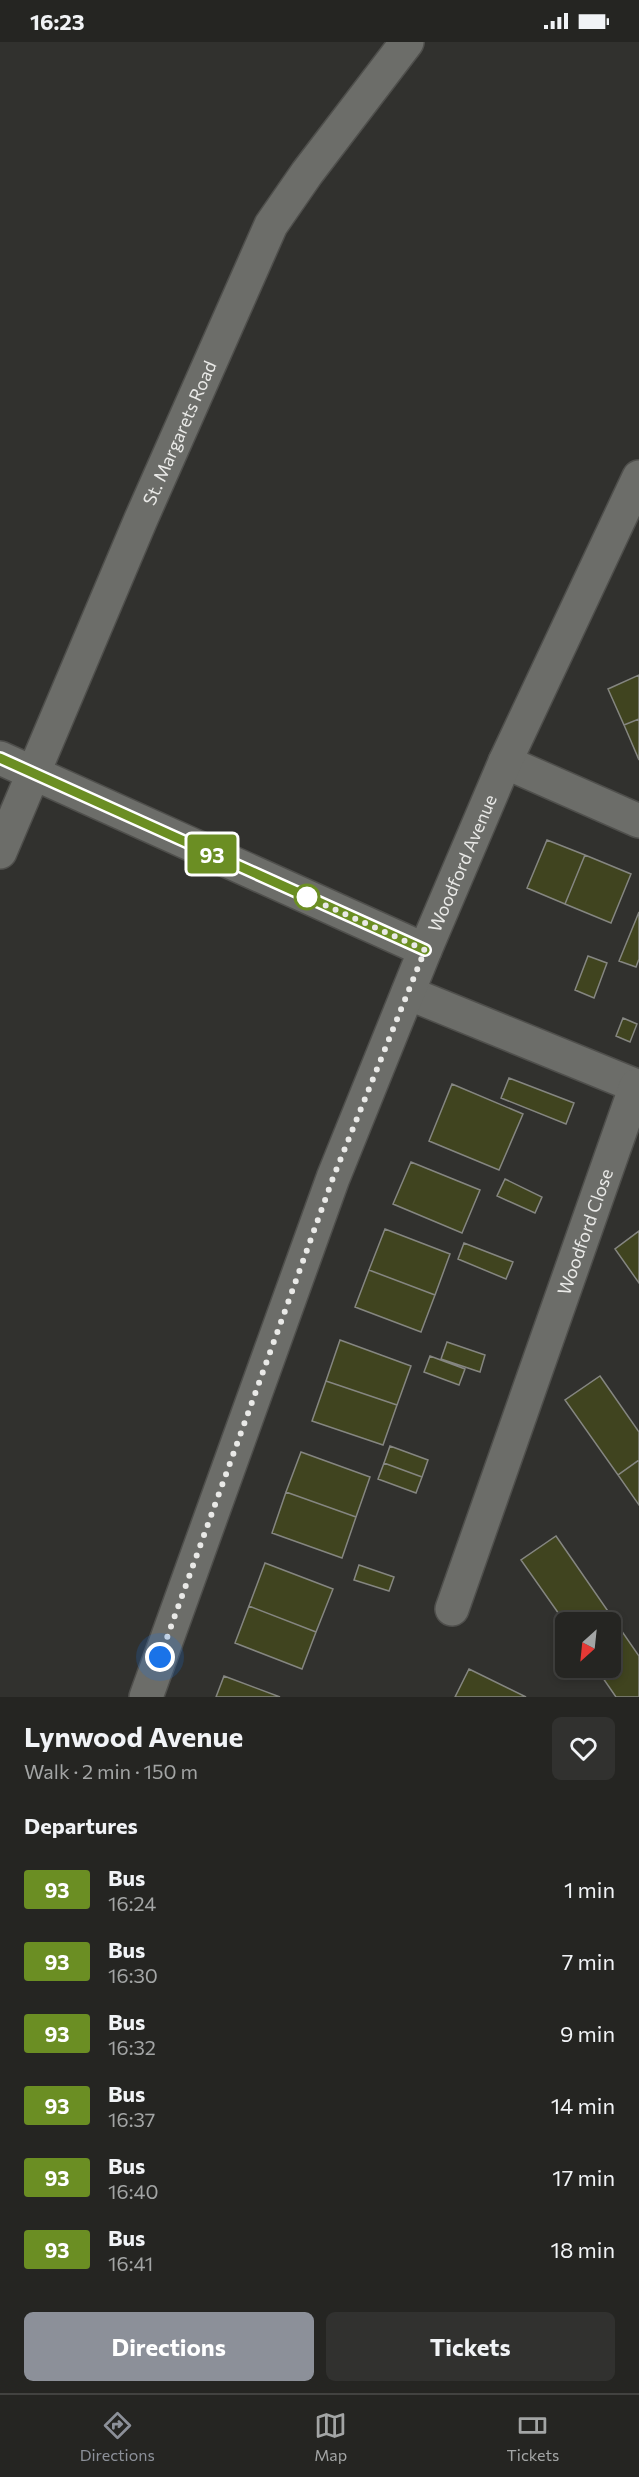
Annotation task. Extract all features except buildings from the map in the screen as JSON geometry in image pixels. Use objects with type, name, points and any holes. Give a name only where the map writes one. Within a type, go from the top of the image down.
[{"type":"street","name":"St. Margarets Road","points":[[0,852],[141,519],[271,225],[307,173],[407,42]]},
{"type":"street","name":"Woodford Avenue","points":[[146,1697],[333,1178],[425,950],[505,762],[639,477]]},
{"type":"street","points":[[0,758],[425,950]]},
{"type":"street","points":[[505,762],[639,821]]},
{"type":"street","name":"Woodford Close","points":[[408,993],[638,1086],[452,1609]]},
{"type":"bus line","name":"93","points":[[0,758],[425,950]]},
{"type":"route","points":[[160,1657],[333,1178],[425,950],[307,897]]}]
